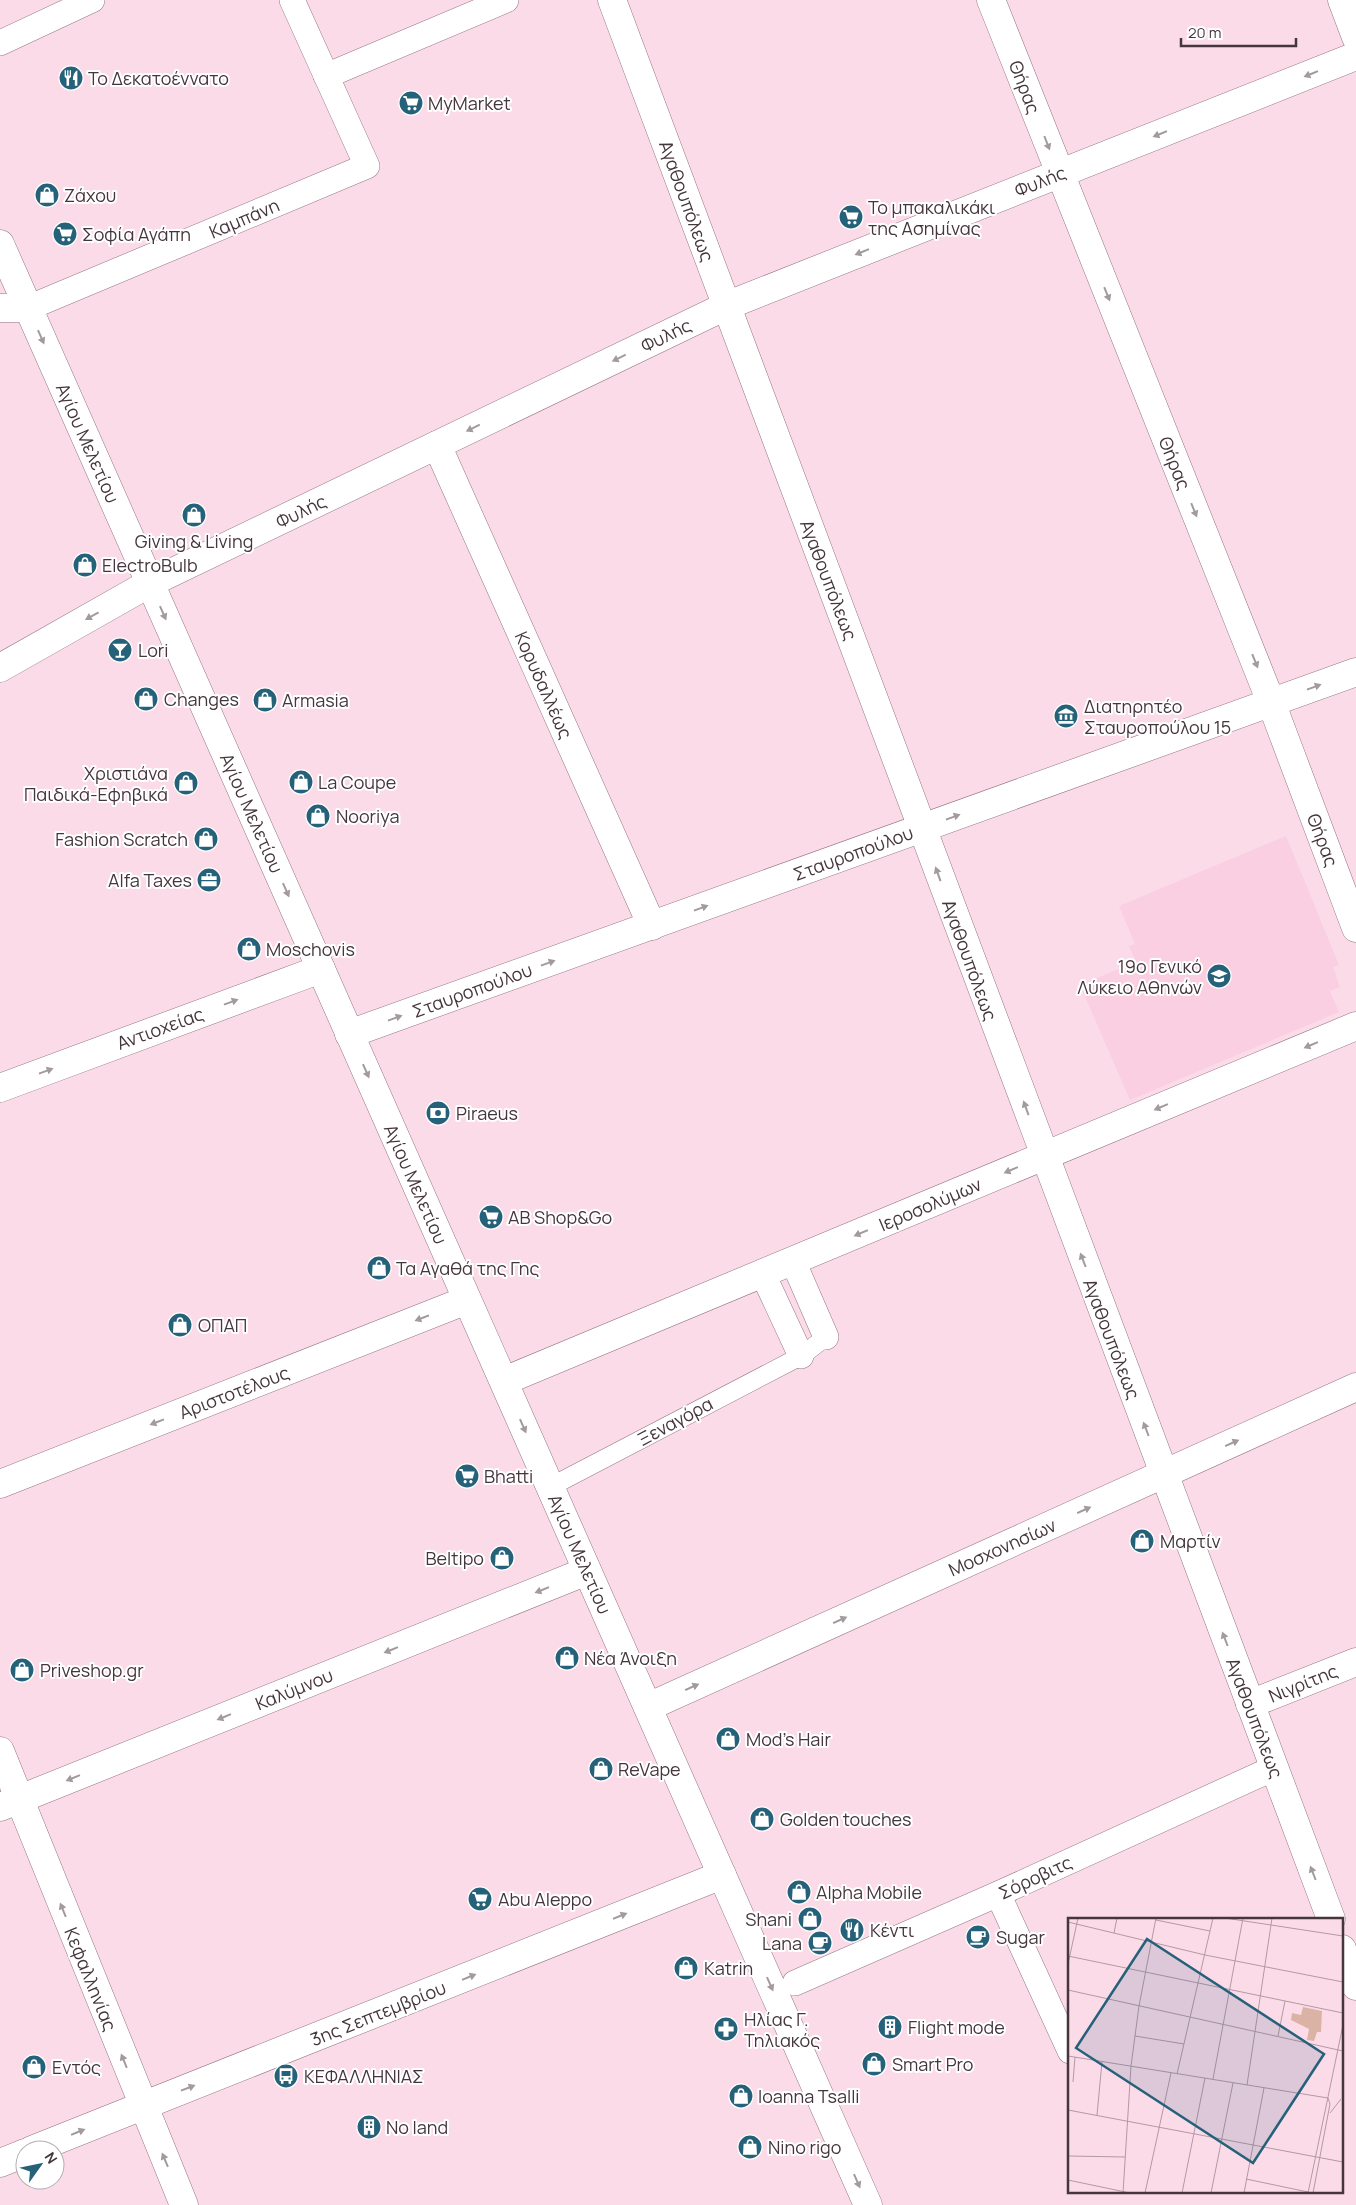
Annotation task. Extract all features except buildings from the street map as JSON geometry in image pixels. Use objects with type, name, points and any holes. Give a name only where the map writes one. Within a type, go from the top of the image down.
[{"type":"street","points":[[0,43],[92,0]]},
{"type":"street","name":"Καμπάνη","points":[[28,308],[367,166],[292,0]]},
{"type":"street","points":[[326,76],[506,0]]},
{"type":"street","name":"Αγαθουπόλεως","points":[[612,0],[1331,1918]]},
{"type":"street","name":"Θήρας","points":[[991,0],[1059,174],[1272,702],[1356,928]]},
{"type":"street","points":[[1342,0],[1356,37]]},
{"type":"street","name":"Φυλής","points":[[0,668],[150,583],[726,306],[1356,56]]},
{"type":"street","name":"Αγίου Μελετίου","points":[[0,244],[868,2205]]},
{"type":"street","points":[[0,308],[28,308]]},
{"type":"street","name":"Κορυδαλλέως","points":[[437,445],[652,926]]},
{"type":"street","name":"Σταυροπούλου","points":[[349,1034],[1356,672]]},
{"type":"street","name":"Αντιοχείας","points":[[0,1088],[321,969]]},
{"type":"street","name":"Ιεροσολύμων","points":[[504,1382],[762,1272],[793,1261],[1356,1026]]},
{"type":"street","name":"Ξεναγόρα","points":[[793,1261],[826,1337]]},
{"type":"street","points":[[762,1272],[801,1356]]},
{"type":"street","name":"Αριστοτέλους","points":[[0,1484],[468,1300]]},
{"type":"street","name":"Μοσχονησίων","points":[[648,1707],[1356,1387]]},
{"type":"street","name":"Καλύμνου","points":[[10,1803],[587,1571]]},
{"type":"street","name":"Νιγρίτης","points":[[1250,1704],[1356,1662]]},
{"type":"street","name":"Κεφαλληνίας","points":[[0,1752],[10,1803],[184,2205]]},
{"type":"street","name":"Σόροβιτς","points":[[795,1983],[998,1894],[1274,1768]]},
{"type":"street","name":"3ης Σεπτεμβρίου","points":[[57,2140],[722,1875]]},
{"type":"street","points":[[998,1894],[1068,2047]]},
{"type":"street","points":[[1344,1955],[1356,1986]]},
{"type":"street","points":[[0,2163],[15,2157]]},
{"type":"lane","name":"Ξεναγόρα","points":[[550,1487],[801,1356],[826,1337]]},
{"type":"shaded area","name":"19ο Γενικό Λύκειο Αθηνών","points":[[1286,836],[1339,965],[1333,967],[1340,987],[1330,991],[1339,1012],[1130,1100],[1080,985],[1136,962],[1129,946],[1135,944],[1119,906]]},
{"type":"place","name":"Το Δεκατοέννατο","points":[[71,78]]},
{"type":"place","name":"MyMarket","points":[[411,103]]},
{"type":"place","name":"Ζάχου","points":[[47,195]]},
{"type":"place","name":"Το μπακαλικάκι της Ασημίνας","points":[[851,217]]},
{"type":"place","name":"Σοφία Αγάπη","points":[[65,234]]},
{"type":"place","name":"Giving & Living","points":[[194,515]]},
{"type":"place","name":"ElectroBulb","points":[[85,565]]},
{"type":"place","name":"Lori","points":[[120,650]]},
{"type":"place","name":"Changes","points":[[146,699]]},
{"type":"place","name":"Armasia","points":[[265,700]]},
{"type":"place","name":"Διατηρητέο Σταυροπούλου 15","points":[[1066,716]]},
{"type":"place","name":"La Coupe","points":[[301,782]]},
{"type":"place","name":"Χριστιάνα Παιδικά-Εφηβικά","points":[[186,783]]},
{"type":"place","name":"Nooriya","points":[[318,816]]},
{"type":"place","name":"Fashion Scratch","points":[[206,839]]},
{"type":"place","name":"Alfa Taxes","points":[[209,880]]},
{"type":"place","name":"Moschovis","points":[[249,949]]},
{"type":"place","name":"19ο Γενικό Λύκειο Αθηνών","points":[[1219,976]]},
{"type":"place","name":"Piraeus","points":[[438,1113]]},
{"type":"place","name":"ΑΒ Shop&Go","points":[[491,1217]]},
{"type":"place","name":"Τα Αγαθά της Γης","points":[[379,1268]]},
{"type":"place","name":"ΟΠΑΠ","points":[[180,1325]]},
{"type":"place","name":"Bhatti","points":[[467,1476]]},
{"type":"place","name":"Μαρτίν","points":[[1142,1541]]},
{"type":"place","name":"Beltipo","points":[[502,1558]]},
{"type":"place","name":"Νέα Άνοιξη","points":[[567,1658]]},
{"type":"place","name":"Priveshop.gr","points":[[22,1670]]},
{"type":"place","name":"Mod's Hair","points":[[728,1739]]},
{"type":"place","name":"ReVape","points":[[601,1769]]},
{"type":"place","name":"Golden touches","points":[[762,1819]]},
{"type":"place","name":"Alpha Mobile","points":[[799,1892]]},
{"type":"place","name":"Abu Aleppo","points":[[480,1899]]},
{"type":"place","name":"Shani","points":[[810,1919]]},
{"type":"place","name":"Κέντι","points":[[852,1930]]},
{"type":"place","name":"Sugar","points":[[978,1937]]},
{"type":"place","name":"Lana","points":[[820,1943]]},
{"type":"place","name":"Katrin","points":[[686,1968]]},
{"type":"place","name":"Flight mode","points":[[890,2027]]},
{"type":"place","name":"Ηλίας Γ. Τηλιακός","points":[[726,2029]]},
{"type":"place","name":"Smart Pro","points":[[874,2064]]},
{"type":"place","name":"Εντός","points":[[34,2067]]},
{"type":"place","name":"ΚΕΦΑΛΛΗΝΙΑΣ","points":[[286,2076]]},
{"type":"place","name":"Ioanna Tsalli","points":[[741,2096]]},
{"type":"place","name":"No land","points":[[369,2127]]},
{"type":"place","name":"Nino rigo","points":[[750,2147]]}]
